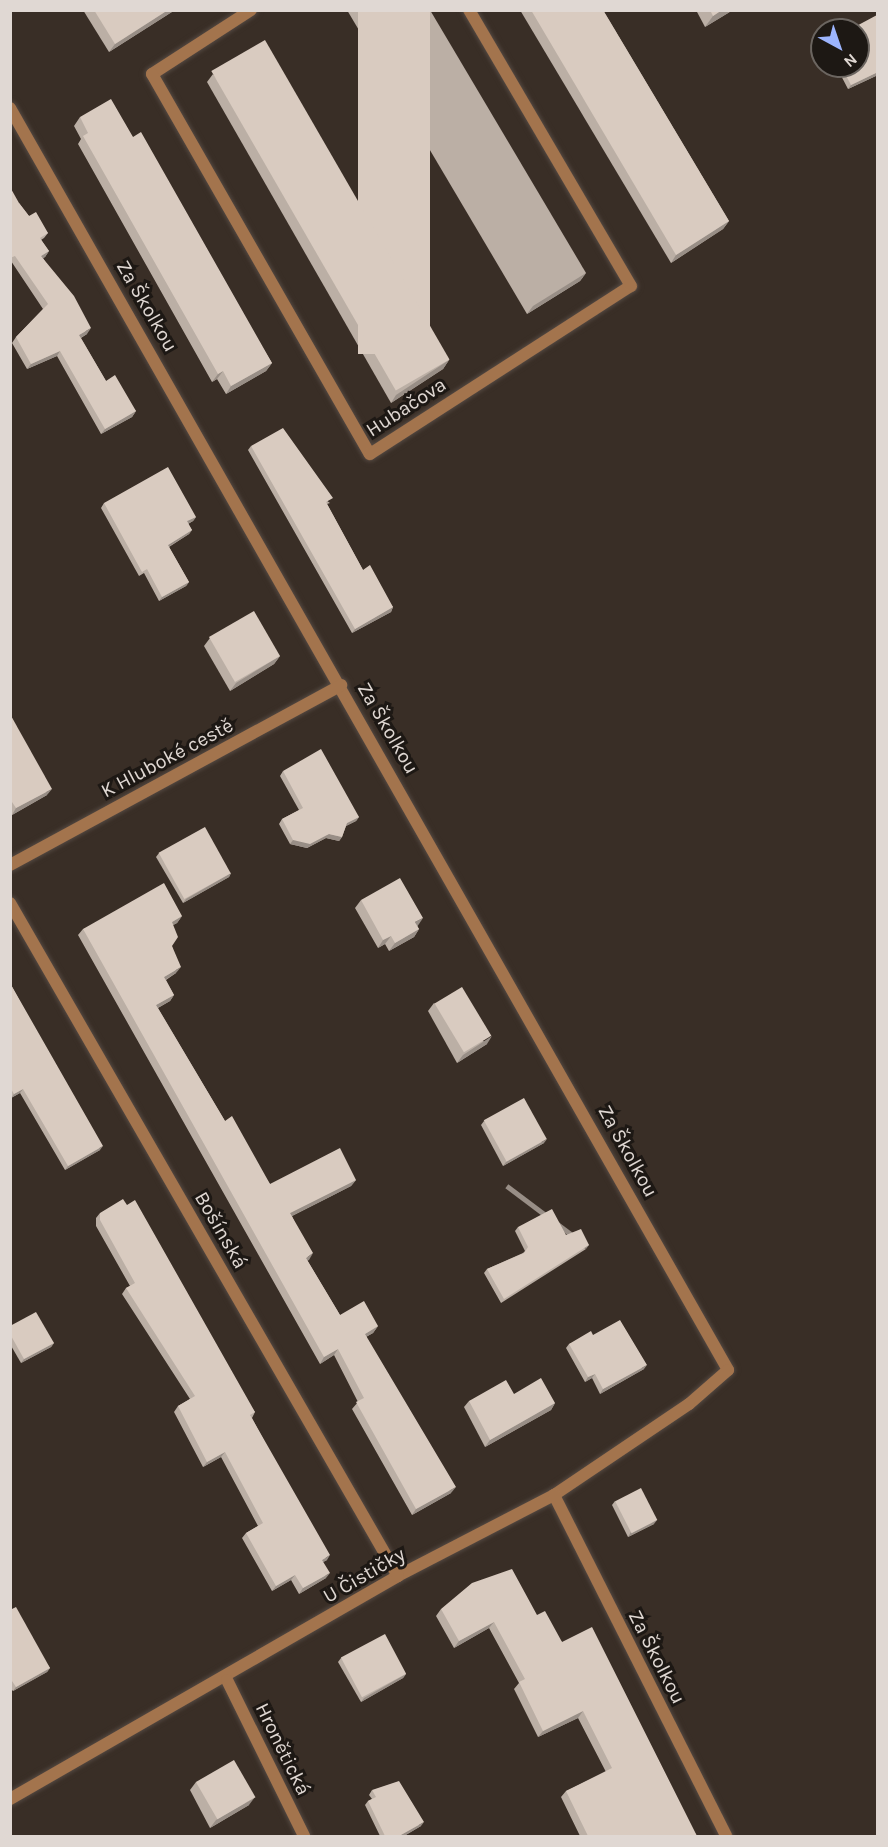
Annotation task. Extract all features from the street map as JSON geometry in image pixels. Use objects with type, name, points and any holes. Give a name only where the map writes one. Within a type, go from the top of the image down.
[{"type":"street","name":"Hubačova","points":[[251,10],[152,74],[370,454],[631,286],[469,10]]},
{"type":"street","name":"Za Školkou","points":[[10,108],[341,685],[728,1370]]},
{"type":"street","name":"K Hluboké cestě","points":[[10,865],[341,685]]},
{"type":"street","name":"Bošínská","points":[[10,903],[398,1576]]},
{"type":"street","name":"U Čističky","points":[[11,1797],[227,1680],[398,1576],[554,1495],[689,1404],[728,1370]]},
{"type":"street","name":"Za Školkou","points":[[554,1495],[726,1836]]},
{"type":"street","name":"Hronětická","points":[[227,1680],[304,1836]]},
{"type":"building","points":[[94,10],[168,10],[115,44]]},
{"type":"building","points":[[358,10],[430,10],[430,354],[358,354]]},
{"type":"building","points":[[531,10],[603,10],[729,221],[676,255]]},
{"type":"building","points":[[710,10],[722,10],[713,16]]},
{"type":"building","points":[[877,15],[878,72],[870,76],[870,19]]},
{"type":"building","points":[[265,40],[450,360],[396,391],[211,71]]},
{"type":"building","points":[[847,78],[866,78],[851,85]]},
{"type":"building","points":[[111,99],[133,137],[141,132],[272,363],[231,386],[223,371],[218,374],[83,136],[88,133],[80,117]]},
{"type":"building","points":[[10,187],[29,216],[36,212],[48,233],[40,238],[49,251],[41,256],[74,296],[91,328],[79,335],[106,381],[115,375],[136,411],[105,429],[60,351],[31,364],[16,337],[48,304],[15,256],[10,258]]},
{"type":"building","points":[[283,428],[333,498],[326,502],[363,570],[370,565],[393,607],[355,629],[251,446]]},
{"type":"building","points":[[168,467],[196,517],[187,521],[192,530],[168,545],[189,582],[162,597],[147,569],[142,572],[104,503]]},
{"type":"building","points":[[254,611],[280,656],[235,682],[209,637]]},
{"type":"building","points":[[10,714],[52,789],[16,808],[10,799]]},
{"type":"building","points":[[321,749],[359,817],[347,823],[342,837],[329,834],[310,844],[293,840],[282,819],[303,808],[283,771]]},
{"type":"building","points":[[205,827],[231,873],[184,899],[159,853]]},
{"type":"building","points":[[400,878],[423,918],[415,922],[419,929],[395,943],[391,936],[383,940],[361,900]]},
{"type":"building","points":[[164,883],[182,916],[172,922],[178,937],[172,946],[181,967],[164,977],[174,995],[156,1005],[225,1121],[232,1116],[270,1184],[340,1148],[356,1180],[290,1213],[313,1253],[306,1258],[340,1315],[364,1301],[378,1326],[365,1334],[456,1487],[416,1509],[356,1402],[364,1398],[338,1349],[324,1357],[83,929]]},
{"type":"building","points":[[10,983],[103,1146],[68,1166],[23,1089],[14,1094],[10,1087]]},
{"type":"building","points":[[462,987],[491,1036],[464,1052],[435,1003]]},
{"type":"building","points":[[524,1098],[547,1139],[507,1161],[484,1120]]},
{"type":"building","points":[[123,1199],[127,1205],[135,1200],[255,1412],[250,1415],[330,1555],[322,1560],[330,1573],[303,1588],[295,1575],[276,1586],[246,1533],[263,1523],[225,1452],[207,1462],[178,1406],[195,1396],[126,1288],[135,1283],[100,1220],[100,1213]]},
{"type":"building","points":[[552,1209],[566,1235],[581,1229],[589,1245],[504,1299],[487,1269],[524,1253],[528,1247],[518,1227]]},
{"type":"building","points":[[36,1312],[54,1343],[24,1359],[10,1334],[10,1326]]},
{"type":"building","points":[[620,1320],[647,1365],[603,1389],[595,1374],[588,1377],[569,1344],[591,1331],[593,1335]]},
{"type":"building","points":[[541,1378],[555,1403],[490,1440],[469,1401],[506,1380],[514,1394]]},
{"type":"building","points":[[641,1488],[657,1520],[632,1533],[615,1501]]},
{"type":"building","points":[[512,1569],[537,1615],[545,1611],[562,1642],[592,1627],[697,1836],[588,1836],[566,1791],[612,1768],[583,1711],[543,1731],[519,1682],[525,1679],[494,1622],[459,1641],[441,1609],[472,1583]]},
{"type":"building","points":[[16,1607],[50,1668],[16,1687],[10,1678],[10,1610]]},
{"type":"building","points":[[385,1634],[406,1674],[362,1697],[341,1657]]},
{"type":"building","points":[[234,1760],[256,1797],[217,1819],[196,1782]]},
{"type":"building","points":[[399,1781],[424,1822],[399,1836],[385,1836],[368,1801],[376,1797],[372,1790]]}]
